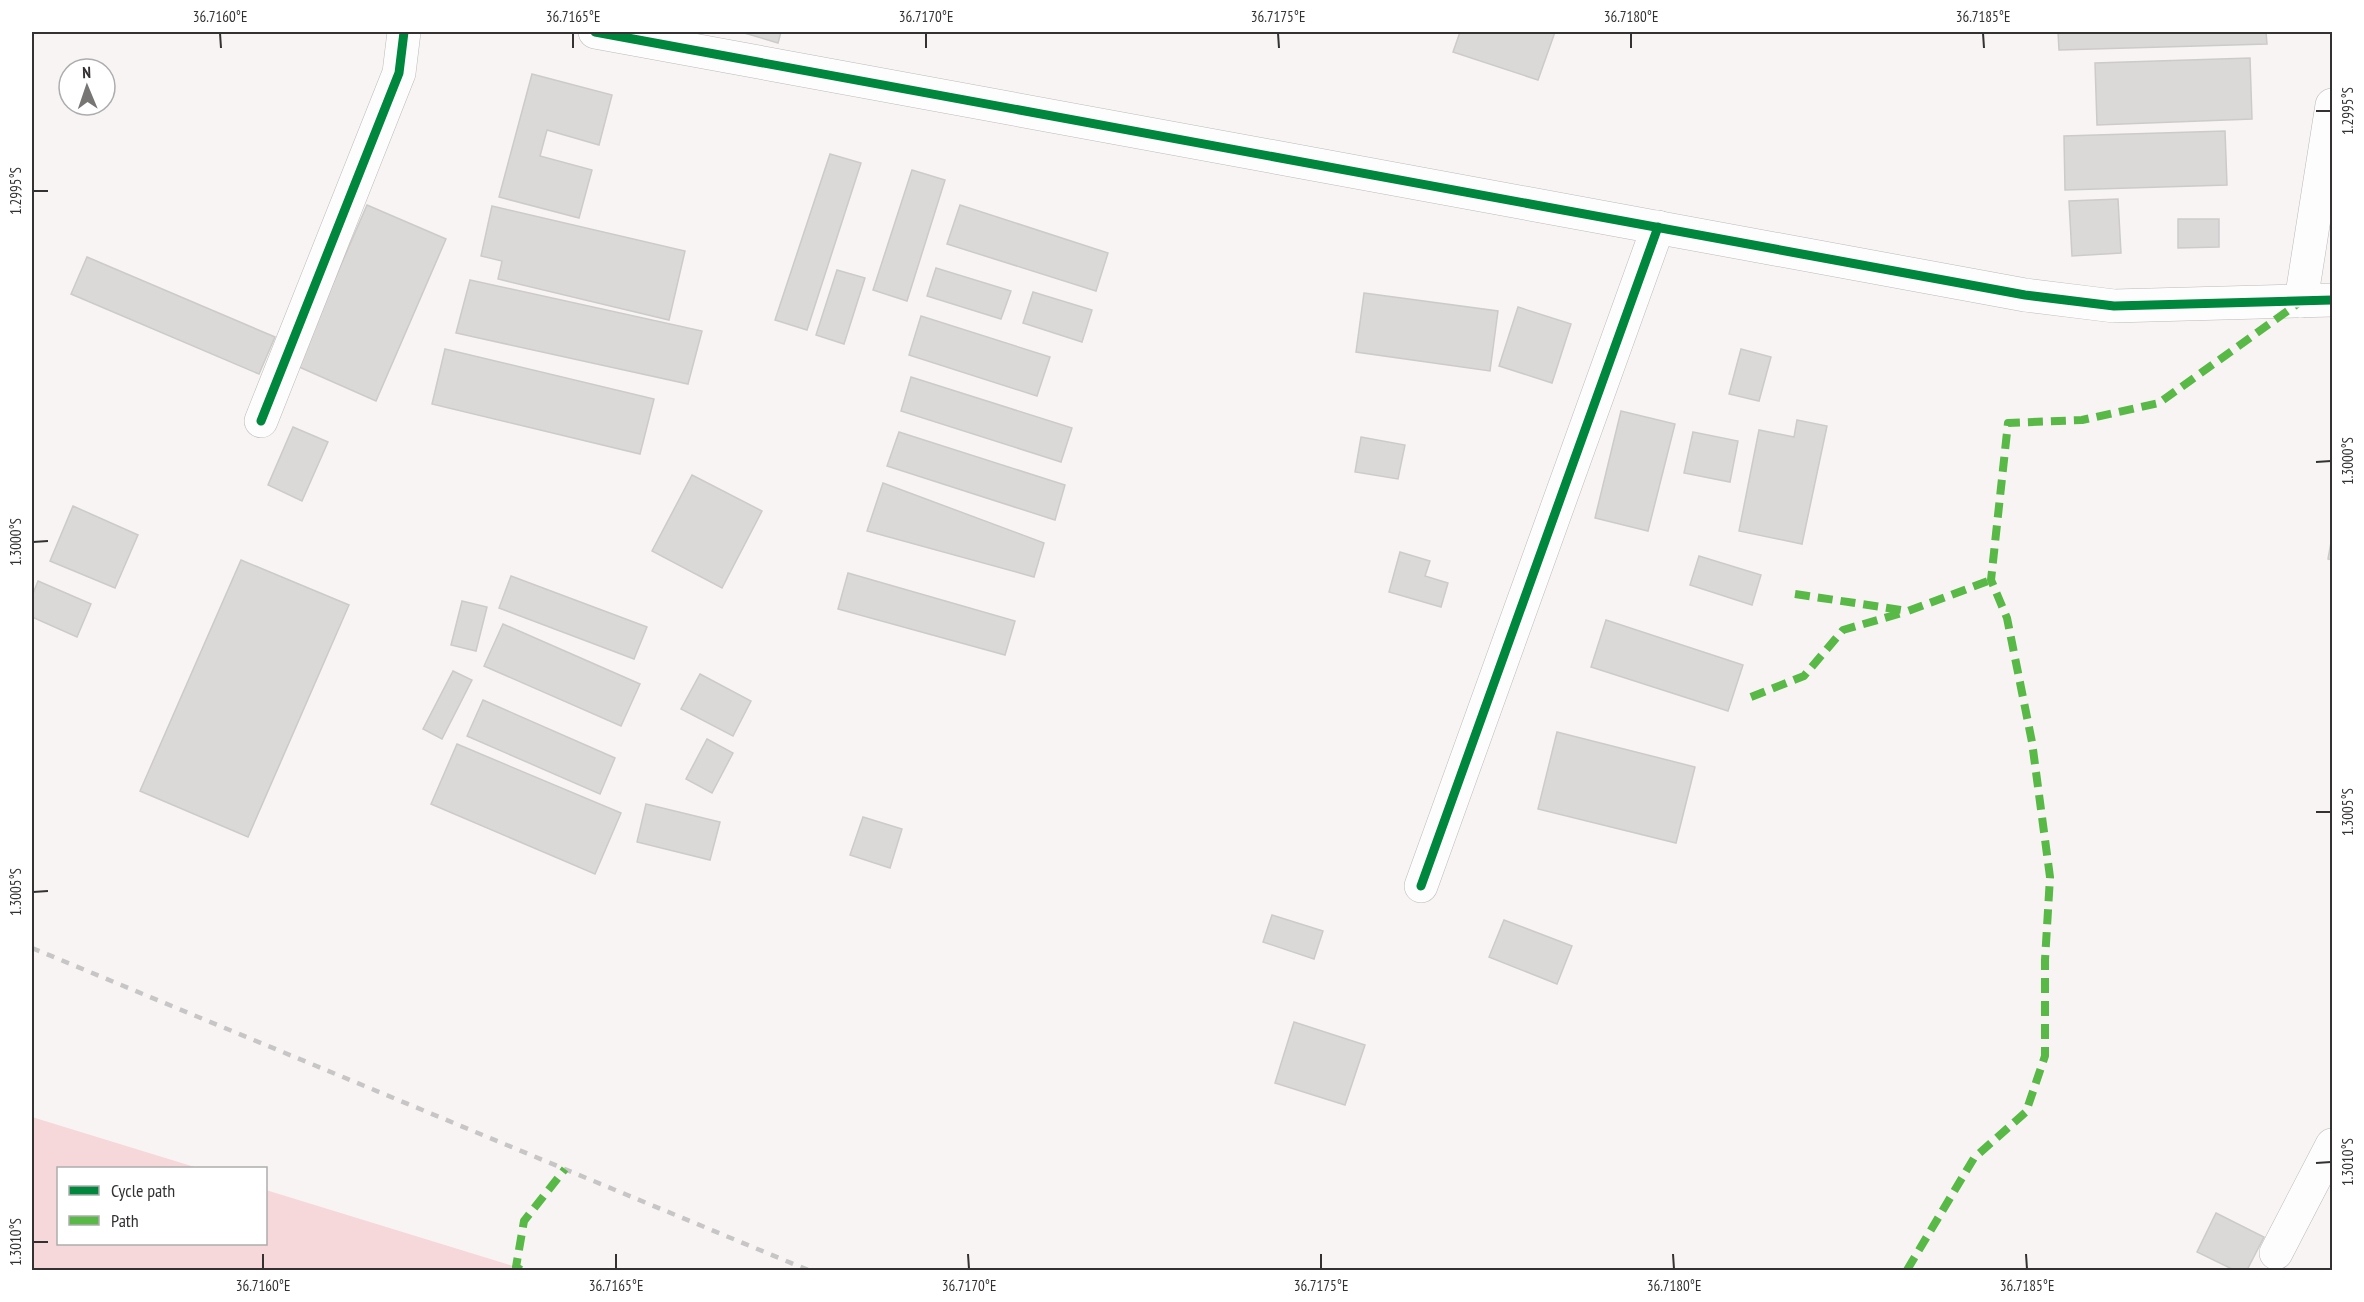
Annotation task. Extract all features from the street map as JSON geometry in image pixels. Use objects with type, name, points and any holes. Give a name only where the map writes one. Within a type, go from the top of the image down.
[{"type":"street","points":[[261,421],[399,73],[404,32]]},
{"type":"street","points":[[595,32],[2025,295],[2114,306],[2317,301],[2332,105]]},
{"type":"street","points":[[1421,886],[1658,227]]},
{"type":"street","points":[[2276,1253],[2332,1145]]},
{"type":"shaded area","points":[[32,1117],[195,1167],[57,1167],[57,1245],[267,1245],[267,1190],[526,1270],[32,1270]]},
{"type":"building","points":[[741,32],[781,32],[778,43]]},
{"type":"building","points":[[1460,32],[1555,32],[1538,80],[1453,52]]},
{"type":"building","points":[[2058,32],[2266,32],[2267,44],[2059,50]]},
{"type":"building","points":[[2250,58],[2252,119],[2097,125],[2095,63]]},
{"type":"building","points":[[532,74],[612,95],[599,145],[547,130],[540,156],[592,170],[579,218],[499,197]]},
{"type":"building","points":[[2225,131],[2227,185],[2065,190],[2064,136]]},
{"type":"building","points":[[830,154],[861,163],[807,330],[775,320]]},
{"type":"building","points":[[912,170],[945,180],[907,301],[873,290]]},
{"type":"building","points":[[2118,199],[2121,253],[2072,256],[2069,201]]},
{"type":"building","points":[[367,205],[446,239],[376,401],[297,366]]},
{"type":"building","points":[[960,205],[1108,253],[1096,291],[947,244]]},
{"type":"building","points":[[492,206],[685,251],[669,320],[498,279],[502,261],[481,256]]},
{"type":"building","points":[[2178,219],[2219,219],[2219,247],[2178,248]]},
{"type":"building","points":[[87,257],[275,337],[259,374],[71,294]]},
{"type":"building","points":[[936,268],[1011,291],[1001,319],[927,296]]},
{"type":"building","points":[[837,270],[865,278],[844,344],[816,335]]},
{"type":"building","points":[[470,280],[702,331],[688,384],[456,333]]},
{"type":"building","points":[[1033,292],[1092,310],[1082,342],[1023,323]]},
{"type":"building","points":[[1364,293],[1498,311],[1490,371],[1356,352]]},
{"type":"building","points":[[1518,307],[1571,324],[1552,383],[1499,366]]},
{"type":"building","points":[[921,316],[1050,357],[1037,396],[909,355]]},
{"type":"building","points":[[445,349],[654,399],[640,454],[432,404]]},
{"type":"building","points":[[1741,349],[1771,357],[1759,401],[1729,394]]},
{"type":"building","points":[[911,377],[1072,428],[1061,462],[901,411]]},
{"type":"building","points":[[1621,411],[1675,424],[1648,531],[1595,518]]},
{"type":"building","points":[[1797,420],[1827,426],[1802,544],[1739,531],[1759,430],[1794,437]]},
{"type":"building","points":[[293,427],[328,442],[302,501],[268,485]]},
{"type":"building","points":[[899,432],[1065,485],[1055,520],[887,466]]},
{"type":"building","points":[[1693,432],[1738,441],[1730,482],[1684,473]]},
{"type":"building","points":[[1361,437],[1405,445],[1398,479],[1355,472]]},
{"type":"building","points":[[692,475],[762,511],[722,588],[652,551]]},
{"type":"building","points":[[883,483],[1044,543],[1034,577],[867,531]]},
{"type":"building","points":[[73,506],[138,535],[115,588],[50,561]]},
{"type":"building","points":[[2332,537],[2332,560],[2328,559]]},
{"type":"building","points":[[1400,552],[1430,561],[1425,576],[1448,583],[1441,607],[1389,592]]},
{"type":"building","points":[[1699,556],[1761,575],[1752,605],[1690,585]]},
{"type":"building","points":[[241,560],[349,605],[248,837],[140,791]]},
{"type":"building","points":[[848,573],[1015,621],[1005,655],[838,609]]},
{"type":"building","points":[[511,576],[647,627],[634,659],[499,608]]},
{"type":"building","points":[[38,581],[91,604],[77,637],[32,617],[32,596]]},
{"type":"building","points":[[462,601],[487,607],[476,651],[451,645]]},
{"type":"building","points":[[1606,620],[1743,665],[1728,711],[1591,667]]},
{"type":"building","points":[[503,624],[640,684],[621,726],[484,666]]},
{"type":"building","points":[[453,671],[472,680],[442,739],[423,729]]},
{"type":"building","points":[[700,674],[751,701],[733,736],[681,709]]},
{"type":"building","points":[[483,700],[615,758],[600,794],[467,736]]},
{"type":"building","points":[[1557,732],[1695,767],[1676,843],[1538,809]]},
{"type":"building","points":[[707,739],[733,753],[712,793],[686,779]]},
{"type":"building","points":[[457,744],[621,813],[595,874],[431,804]]},
{"type":"building","points":[[646,804],[720,822],[710,860],[637,842]]},
{"type":"building","points":[[863,817],[902,829],[890,868],[850,855]]},
{"type":"building","points":[[1272,915],[1323,931],[1314,959],[1263,942]]},
{"type":"building","points":[[1504,920],[1572,946],[1557,984],[1489,957]]},
{"type":"building","points":[[1294,1022],[1365,1045],[1345,1105],[1275,1083]]},
{"type":"building","points":[[2216,1213],[2264,1237],[2247,1270],[2234,1270],[2197,1252]]},
{"type":"railway","points":[[32,948],[808,1270]]},
{"type":"marked path","points":[[1907,1270],[1974,1158],[2026,1112],[2045,1056],[2045,960],[2050,877],[2032,742],[2007,618],[1991,580],[2008,423],[2082,420],[2159,403],[2300,302]]},
{"type":"marked path","points":[[1795,594],[1908,611],[1991,580]]},
{"type":"marked path","points":[[1751,697],[1804,676],[1843,630],[1905,612]]},
{"type":"marked path","points":[[521,1270],[516,1267],[524,1221],[565,1169]]},
{"type":"cycle path","points":[[261,421],[399,73],[404,32]]},
{"type":"cycle path","points":[[595,32],[2025,295],[2114,306],[2332,300]]},
{"type":"cycle path","points":[[1421,886],[1658,227]]}]
